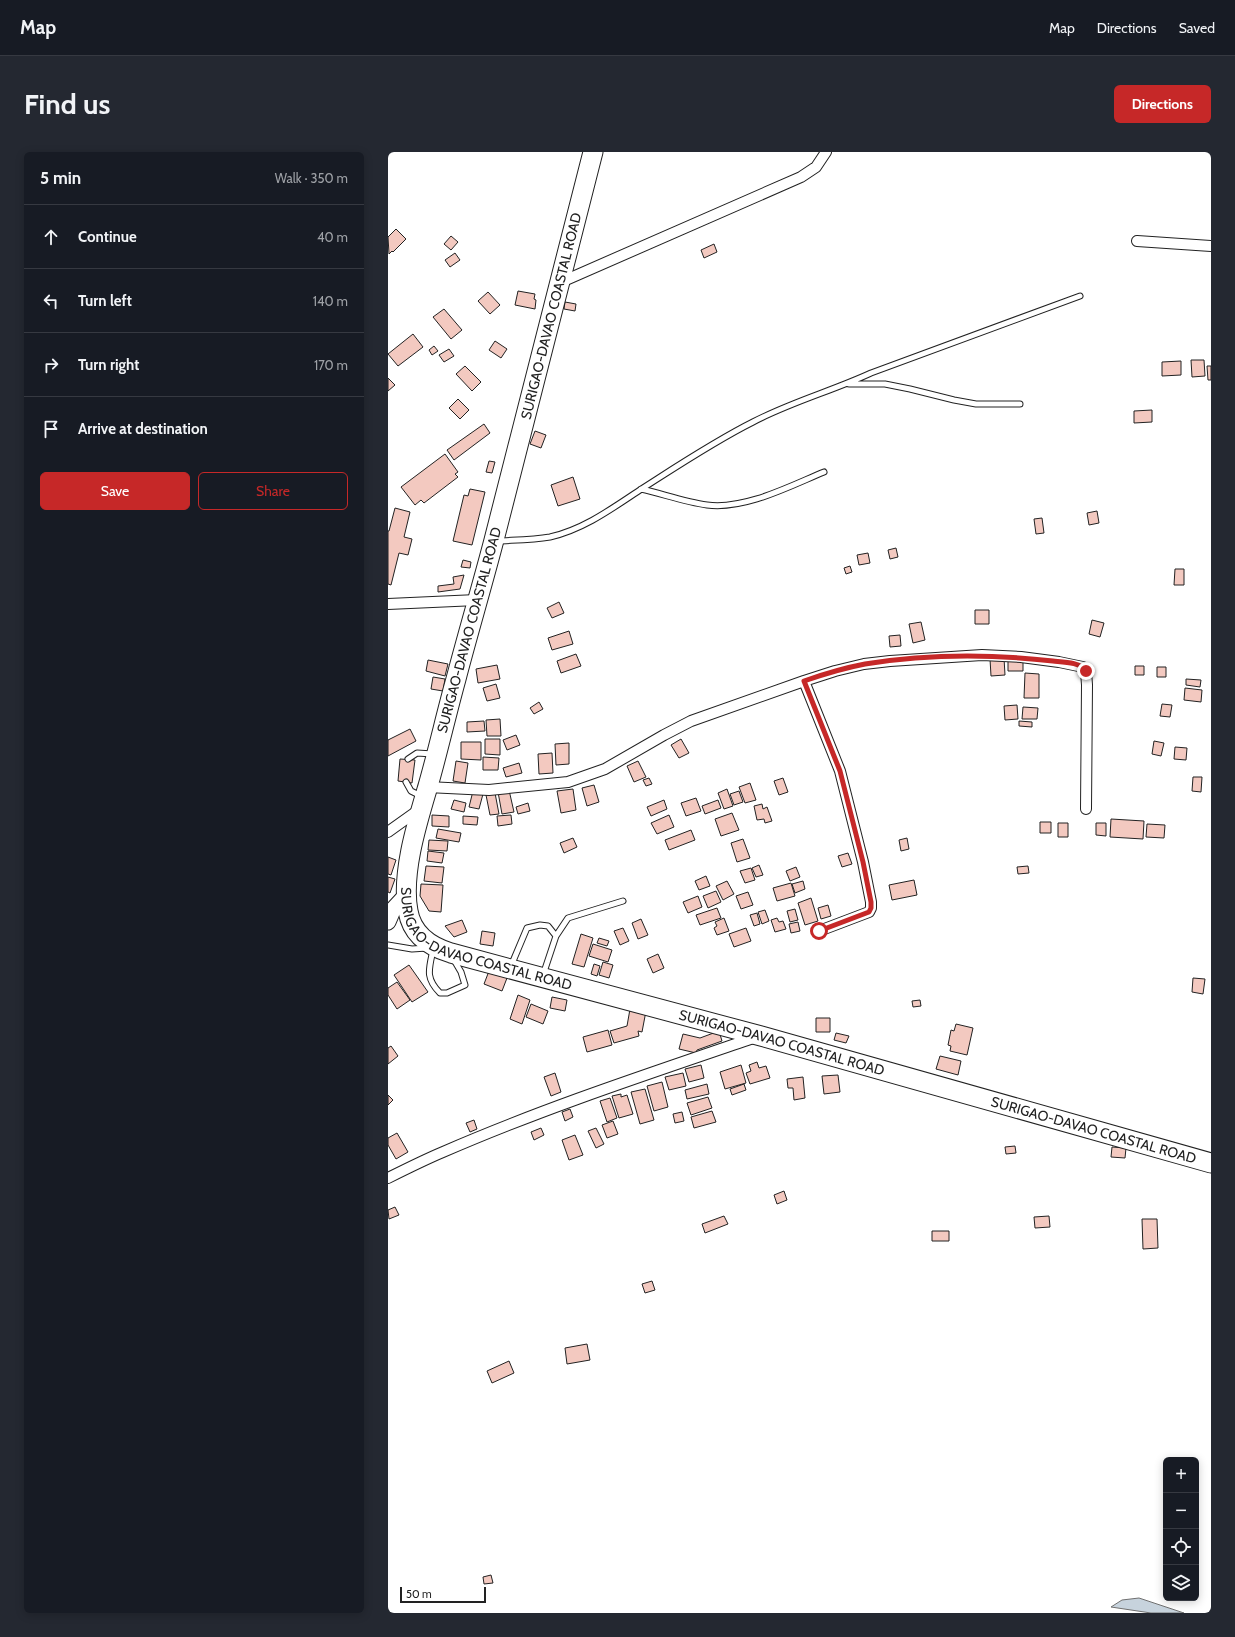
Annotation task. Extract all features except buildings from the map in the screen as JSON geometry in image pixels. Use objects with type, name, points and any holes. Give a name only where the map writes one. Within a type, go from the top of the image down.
[{"type":"highway","name":"SURIGAO-DAVAO COASTAL ROAD","points":[[594,152],[559,283],[494,541],[424,798],[408,870],[406,894],[410,920],[420,936],[433,947],[451,953],[761,1036],[1211,1163]]},
{"type":"street","points":[[559,283],[801,177],[816,167],[826,152]]},
{"type":"street","points":[[1137,242],[1211,246]]},
{"type":"street","points":[[388,604],[477,600]]},
{"type":"street","points":[[388,832],[424,798],[568,782],[605,769],[691,721],[835,671],[864,664],[890,661],[982,655],[1021,657],[1059,662],[1083,667],[1086,671],[1086,810]]},
{"type":"street","points":[[804,681],[840,771],[863,862],[871,902],[869,912],[819,931]]},
{"type":"street","points":[[388,922],[394,908],[406,894]]},
{"type":"street","points":[[388,1178],[442,1152],[544,1112],[651,1073],[761,1036]]},
{"type":"lane","points":[[494,541],[527,540],[550,537],[570,530],[589,522],[753,422],[793,403],[825,390],[848,384],[871,373],[1080,296]]},
{"type":"lane","points":[[848,384],[885,384],[968,402],[1020,404]]},
{"type":"lane","points":[[641,489],[708,505],[728,505],[764,496],[824,472]]},
{"type":"lane","points":[[408,759],[417,753],[436,754]]},
{"type":"lane","points":[[406,782],[411,791],[424,798]]},
{"type":"lane","points":[[542,978],[556,936],[568,918],[623,901]]},
{"type":"lane","points":[[510,969],[527,928],[540,925],[548,926],[556,936]]},
{"type":"lane","points":[[388,945],[412,949],[433,947],[429,971],[431,984],[440,993],[447,994],[465,985],[461,972],[451,953]]},
{"type":"shaded area","points":[[1139,1598],[1184,1613],[1151,1613],[1111,1607],[1122,1600]]},
{"type":"route","points":[[819,931],[869,912],[871,902],[863,862],[840,771],[804,681],[864,664],[982,655],[1021,657],[1059,662],[1081,666],[1086,671]]}]
